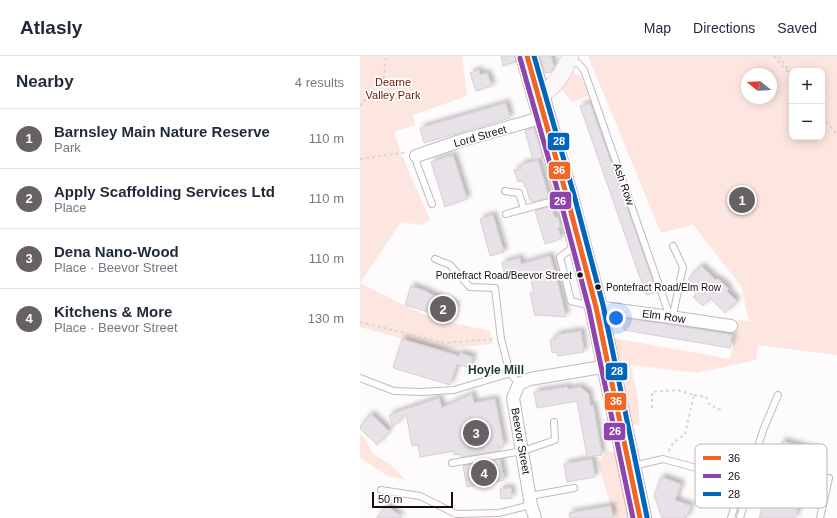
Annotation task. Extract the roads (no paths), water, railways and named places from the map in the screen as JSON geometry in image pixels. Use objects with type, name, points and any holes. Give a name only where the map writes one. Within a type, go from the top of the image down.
[{"type":"highway","points":[[527,56],[580,243],[596,307],[640,518]]},
{"type":"street","points":[[538,96],[548,91],[555,84],[563,74],[569,58]]},
{"type":"street","name":"Lord Street","points":[[416,156],[463,140],[544,117]]},
{"type":"street","name":"Elm Row","points":[[596,307],[731,326]]},
{"type":"street","points":[[519,384],[530,379],[608,366]]},
{"type":"street","name":"Beevor Street","points":[[519,384],[513,398],[535,518]]},
{"type":"lane","name":"Ash Row","points":[[569,58],[578,63],[584,70],[670,317]]},
{"type":"lane","points":[[416,156],[417,164],[432,204]]},
{"type":"lane","points":[[505,191],[519,193],[524,209]]},
{"type":"lane","points":[[506,214],[567,197]]},
{"type":"lane","points":[[670,317],[674,310],[683,267],[673,246]]},
{"type":"lane","points":[[435,259],[450,265],[470,287],[495,288],[501,339],[510,373],[519,384]]},
{"type":"lane","points":[[360,378],[394,391],[421,392],[454,390],[510,373]]},
{"type":"lane","points":[[758,444],[778,395]]},
{"type":"lane","points":[[452,463],[523,451],[555,440],[554,422]]},
{"type":"lane","points":[[629,467],[663,459],[695,468]]},
{"type":"lane","points":[[827,487],[829,478]]},
{"type":"lane","points":[[382,490],[420,496],[456,514],[499,513],[531,501],[574,488]]},
{"type":"lane","points":[[731,518],[734,508]]},
{"type":"lane","points":[[740,518],[743,508]]},
{"type":"lane","points":[[820,518],[822,508]]},
{"type":"place","name":"Barnsley Main Nature Reserve","points":[[742,200]]},
{"type":"place","name":"Pontefract Road/Beevor Street","points":[[580,275]]},
{"type":"place","name":"Pontefract Road/Elm Row","points":[[598,287]]},
{"type":"place","name":"Apply Scaffolding Services Ltd","points":[[443,309]]},
{"type":"place","name":"Dena Nano-Wood","points":[[476,433]]},
{"type":"place","name":"Kitchens & More","points":[[484,473]]},
{"type":"district","name":"Hoyle Mill","points":[[496,370]]},
{"type":"park label","name":"Dearne Valley Park","points":[[393,88]]}]
